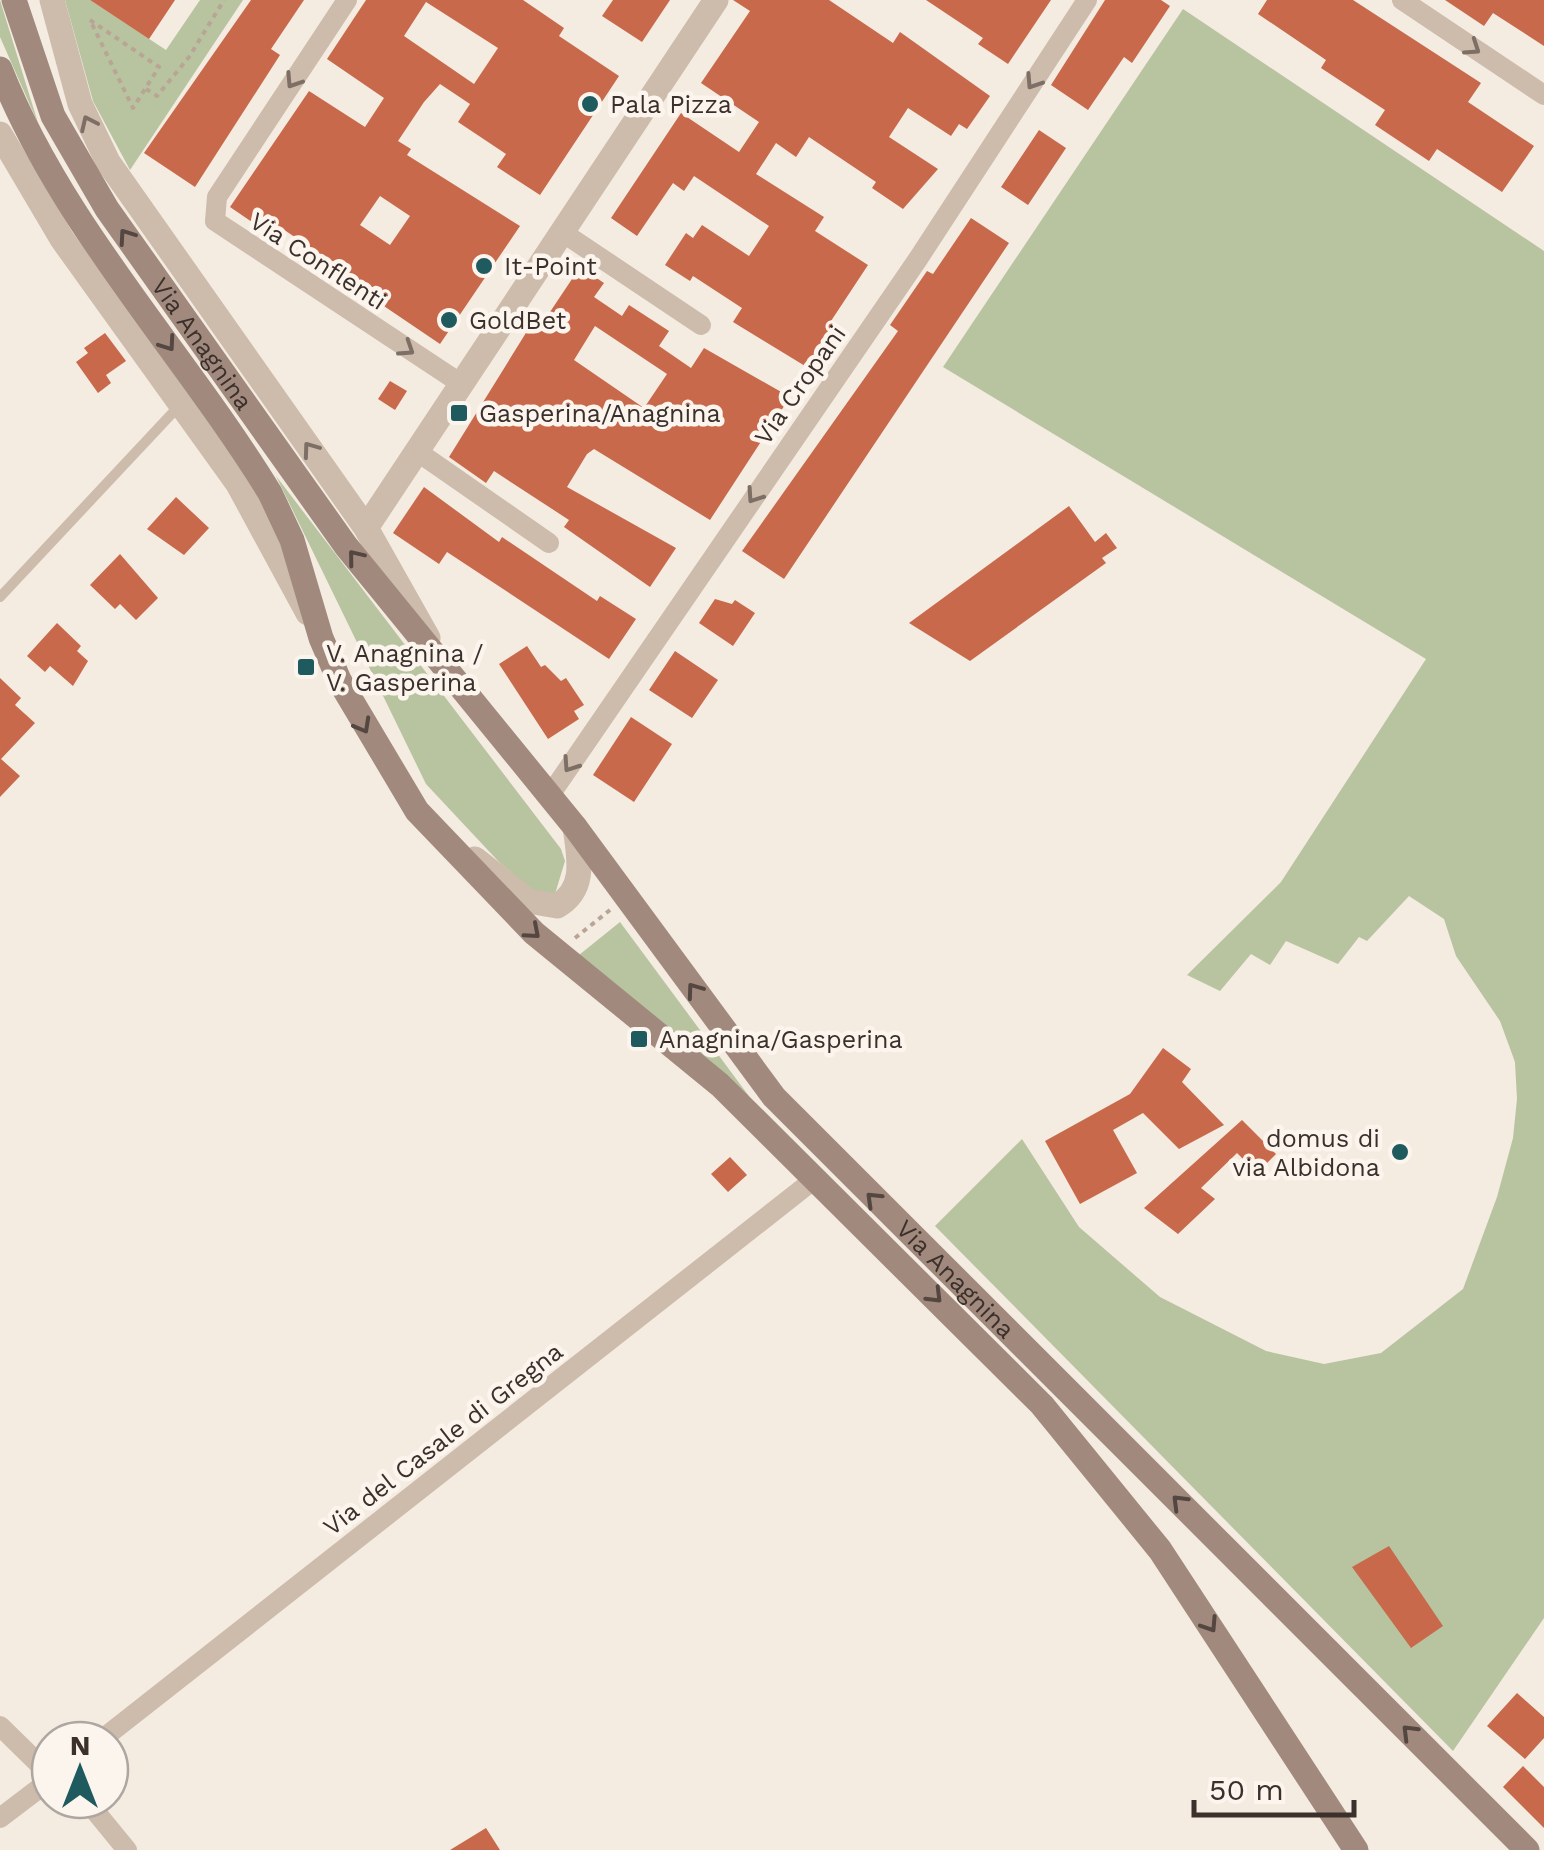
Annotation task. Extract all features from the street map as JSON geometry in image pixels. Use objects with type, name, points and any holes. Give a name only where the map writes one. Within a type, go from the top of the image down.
[{"type":"main road","name":"Via Anagnina","points":[[14,0],[44,93],[86,178],[346,546],[550,795],[740,1053],[798,1124],[1527,1850]]},
{"type":"main road","name":"Via Anagnina","points":[[0,69],[52,174],[270,493],[300,562],[321,638],[361,723],[418,811],[509,911],[688,1056],[1042,1405],[1126,1505],[1192,1598],[1356,1850]]},
{"type":"street","name":"Via Anagnina","points":[[52,0],[80,104],[108,162],[366,528],[439,660]]},
{"type":"street","name":"Via Conflenti","points":[[347,0],[218,197],[215,221],[463,385]]},
{"type":"street","points":[[366,528],[716,0]]},
{"type":"street","name":"Via Cropani","points":[[550,795],[924,249],[1086,0]]},
{"type":"street","points":[[1402,0],[1544,96]]},
{"type":"street","name":"Via Anagnina","points":[[0,134],[40,207],[238,484],[321,638]]},
{"type":"street","points":[[562,232],[701,325]]},
{"type":"street","points":[[418,452],[550,542]]},
{"type":"street","points":[[418,811],[528,902],[550,908],[563,904],[576,887],[580,868],[575,828]]},
{"type":"street","name":"Via del Casale di Gregna","points":[[126,1720],[816,1178]]},
{"type":"street","points":[[0,1726],[30,1757]]},
{"type":"street","points":[[0,1818],[30,1793]]},
{"type":"street","points":[[103,1820],[128,1850]]},
{"type":"lane","points":[[0,597],[179,405]]},
{"type":"path","points":[[145,88],[157,96],[189,56],[224,0]]},
{"type":"path","points":[[90,20],[159,67],[145,88],[133,108],[90,20]]},
{"type":"path","points":[[568,945],[618,904]]},
{"type":"green space","points":[[0,0],[38,123],[0,37]]},
{"type":"green space","points":[[65,0],[90,0],[166,50],[200,0],[243,0],[130,170],[93,101]]},
{"type":"green space","points":[[1183,9],[1544,251],[1544,1618],[1453,1751],[935,1226],[1022,1139],[1079,1227],[1160,1297],[1266,1351],[1324,1364],[1381,1353],[1463,1289],[1497,1197],[1513,1138],[1515,1062],[1500,1021],[1456,956],[1444,919],[1409,896],[1367,941],[1359,937],[1338,964],[1286,941],[1270,965],[1251,954],[1220,991],[1187,975],[1281,882],[1426,659],[943,367]]},
{"type":"green space","points":[[276,476],[561,849],[565,861],[555,894],[537,894],[499,862],[426,784]]},
{"type":"green space","points":[[620,922],[754,1103],[579,955]]},
{"type":"building","points":[[90,0],[175,0],[149,39]]},
{"type":"building","points":[[251,0],[304,0],[271,49],[280,55],[195,187],[144,153]]},
{"type":"building","points":[[366,0],[523,0],[564,28],[559,36],[619,76],[540,195],[497,167],[506,154],[458,122],[470,104],[440,84],[424,102],[398,141],[411,149],[407,155],[520,226],[440,344],[341,277],[345,271],[280,227],[274,237],[230,207],[309,91],[365,127],[384,98],[327,59]],"holes":[[[426,2],[498,48],[474,84],[404,36]],[[380,196],[410,216],[390,245],[360,225]]]},
{"type":"building","points":[[613,0],[670,0],[642,42],[602,16]]},
{"type":"building","points":[[733,0],[829,0],[893,43],[900,32],[990,96],[967,129],[959,124],[951,136],[908,108],[889,137],[938,169],[903,209],[872,188],[876,182],[809,137],[796,157],[776,143],[756,174],[824,217],[815,231],[868,265],[831,321],[834,323],[821,343],[825,346],[810,369],[733,322],[742,308],[693,276],[690,281],[665,265],[686,233],[693,238],[702,225],[749,256],[769,226],[694,176],[684,191],[673,183],[637,236],[611,218],[681,113],[739,152],[759,122],[701,83],[750,11]]},
{"type":"building","points":[[926,0],[1051,0],[1008,64],[978,44],[983,38]]},
{"type":"building","points":[[1105,0],[1161,0],[1170,6],[1132,63],[1124,57],[1088,110],[1051,85]]},
{"type":"building","points":[[1267,0],[1353,0],[1481,83],[1468,102],[1534,146],[1502,192],[1437,149],[1429,161],[1375,125],[1385,110],[1321,68],[1326,60],[1258,14]]},
{"type":"building","points":[[1445,0],[1544,0],[1544,46],[1493,13],[1484,26]]},
{"type":"building","points":[[1039,130],[1066,148],[1028,205],[1001,187]]},
{"type":"building","points":[[971,218],[1009,243],[784,579],[742,551],[898,331],[890,325],[927,271],[933,274]]},
{"type":"building","points":[[580,267],[604,283],[594,297],[622,316],[629,305],[669,331],[659,346],[691,368],[704,348],[790,397],[710,520],[594,449],[587,454],[567,487],[676,548],[650,587],[564,527],[569,520],[494,471],[486,483],[449,457],[529,328],[536,333]],"holes":[[[595,326],[667,374],[644,408],[574,360]]]},
{"type":"building","points":[[105,333],[126,361],[106,375],[111,383],[98,393],[76,362],[88,353],[84,348]]},
{"type":"building","points":[[390,381],[407,391],[395,410],[378,399]]},
{"type":"building","points":[[424,487],[499,542],[502,537],[597,601],[600,596],[636,619],[609,659],[447,552],[439,564],[393,533]]},
{"type":"building","points":[[176,497],[209,528],[184,555],[147,529]]},
{"type":"building","points":[[1069,506],[1095,542],[1106,533],[1117,548],[1102,558],[1106,563],[970,661],[909,623]]},
{"type":"building","points":[[120,554],[158,598],[136,620],[120,604],[115,609],[90,585]]},
{"type":"building","points":[[715,599],[732,604],[735,600],[755,613],[733,646],[699,623]]},
{"type":"building","points":[[57,623],[81,646],[77,651],[88,661],[73,686],[50,666],[45,672],[27,656]]},
{"type":"building","points":[[527,646],[541,667],[545,665],[561,681],[566,678],[584,705],[574,711],[579,719],[548,739],[499,664]]},
{"type":"building","points":[[675,651],[718,680],[692,718],[649,690]]},
{"type":"building","points":[[0,678],[21,698],[15,705],[35,723],[1,759],[20,776],[0,797]]},
{"type":"building","points":[[631,717],[672,744],[634,802],[593,775]]},
{"type":"building","points":[[1163,1048],[1191,1069],[1182,1082],[1224,1125],[1179,1149],[1143,1113],[1113,1130],[1137,1173],[1080,1204],[1045,1141],[1130,1094]]},
{"type":"building","points":[[1242,1120],[1276,1154],[1257,1173],[1237,1153],[1201,1188],[1215,1199],[1178,1234],[1144,1208]]},
{"type":"building","points":[[730,1157],[747,1175],[728,1192],[711,1174]]},
{"type":"building","points":[[1389,1546],[1443,1626],[1411,1648],[1352,1567]]},
{"type":"building","points":[[1517,1693],[1544,1717],[1544,1738],[1525,1759],[1487,1726]]},
{"type":"building","points":[[1523,1766],[1544,1787],[1544,1828],[1503,1787]]},
{"type":"building","points":[[486,1828],[500,1850],[450,1850]]},
{"type":"place","name":"Pala Pizza","points":[[590,104]]},
{"type":"place","name":"It-Point","points":[[484,266]]},
{"type":"place","name":"GoldBet","points":[[449,320]]},
{"type":"place","name":"Gasperina/Anagnina","points":[[459,413]]},
{"type":"place","name":"V. Anagnina / V. Gasperina","points":[[306,667]]},
{"type":"place","name":"Anagnina/Gasperina","points":[[639,1039]]},
{"type":"place","name":"domus di via Albidona","points":[[1400,1152]]}]
